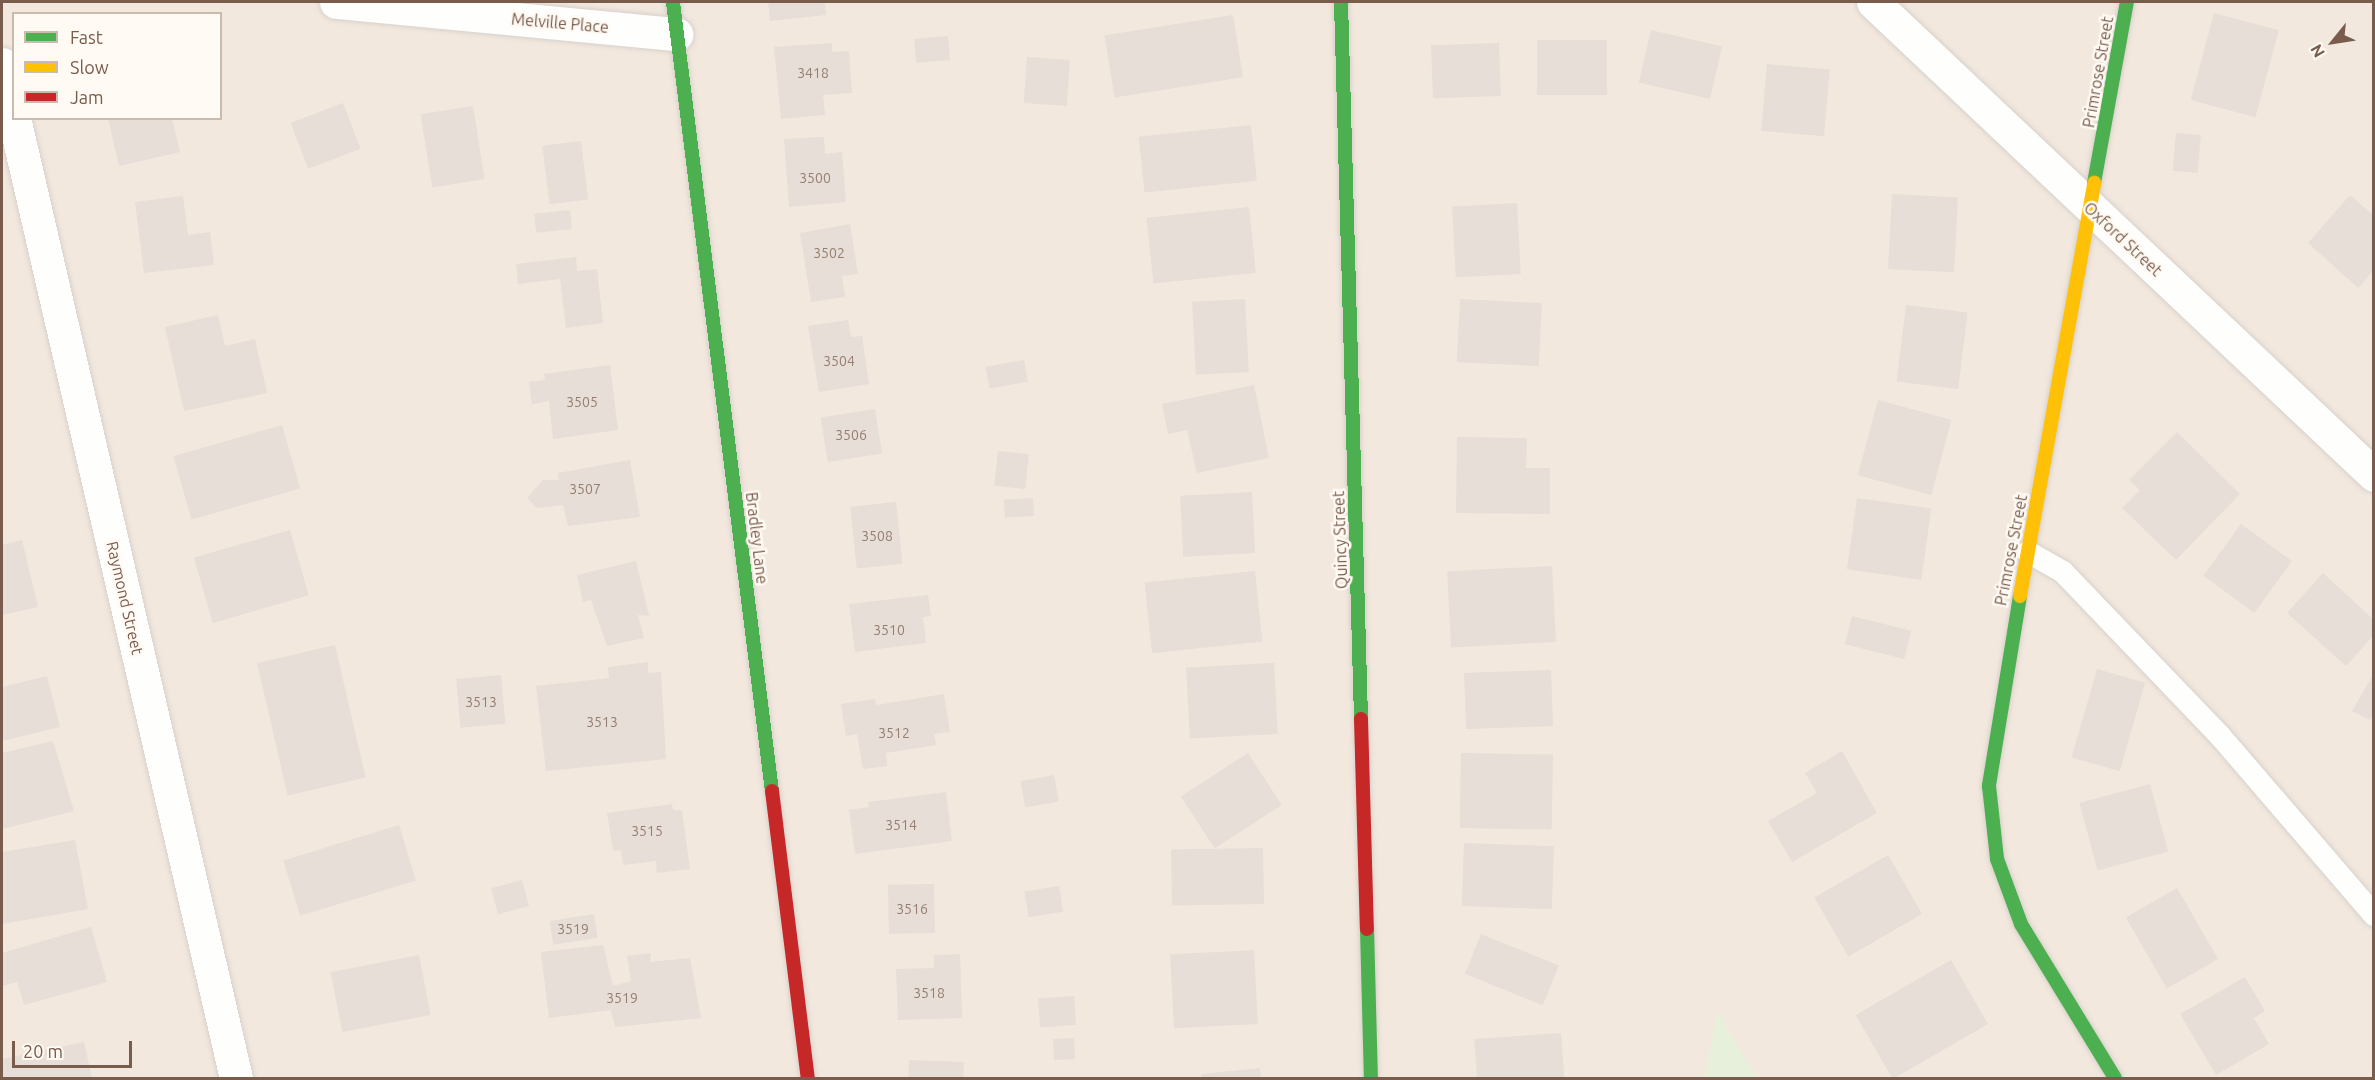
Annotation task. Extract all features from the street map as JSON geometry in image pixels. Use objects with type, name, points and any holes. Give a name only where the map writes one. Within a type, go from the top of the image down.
[{"type":"street","name":"Melville Place","points":[[336,2],[677,34]]},
{"type":"street","name":"Bradley Lane","points":[[673,2],[808,1078]]},
{"type":"street","name":"Quincy Street","points":[[1341,2],[1371,1078]]},
{"type":"street","name":"Oxford Street","points":[[1873,2],[2373,475]]},
{"type":"street","name":"Primrose Street","points":[[2115,1078],[2021,924],[2003,880],[1991,827],[1993,744],[2127,2]]},
{"type":"street","name":"Raymond Street","points":[[2,64],[12,108]]},
{"type":"street","name":"Raymond Street","points":[[15,120],[236,1078]]},
{"type":"lane","points":[[2028,552],[2063,572],[2221,737],[2373,915]]},
{"type":"shaded area","points":[[2,2],[2373,2],[2373,1078],[2,1078]]},
{"type":"green space","points":[[1717,1011],[1757,1078],[1705,1078]]},
{"type":"building","points":[[768,2],[825,2],[826,15],[770,21]]},
{"type":"building","points":[[2214,13],[2279,30],[2255,117],[2191,100]]},
{"type":"building","points":[[1233,15],[1243,77],[1114,98],[1105,35]]},
{"type":"building","points":[[1651,30],[1722,46],[1710,99],[1639,83]]},
{"type":"building","points":[[948,36],[950,60],[916,63],[914,39]]},
{"type":"building","points":[[1537,40],[1607,40],[1607,95],[1537,95]]},
{"type":"building","points":[[832,43],[832,52],[849,51],[852,93],[823,95],[825,115],[781,119],[774,47]]},
{"type":"building","points":[[1499,43],[1501,96],[1433,98],[1431,45]]},
{"type":"building","points":[[1027,57],[1070,60],[1067,106],[1024,103]]},
{"type":"building","points":[[1767,64],[1830,69],[1824,136],[1761,131]]},
{"type":"building","points":[[343,103],[361,149],[308,169],[291,123]]},
{"type":"building","points":[[473,106],[485,179],[432,187],[421,114]]},
{"type":"building","points":[[108,120],[172,120],[180,152],[119,166]]},
{"type":"building","points":[[1251,125],[1257,181],[1144,193],[1139,137]]},
{"type":"building","points":[[2176,133],[2201,135],[2198,173],[2173,171]]},
{"type":"building","points":[[824,137],[825,154],[842,152],[846,202],[789,207],[784,139]]},
{"type":"building","points":[[581,141],[588,200],[549,204],[542,146]]},
{"type":"building","points":[[1892,194],[1958,197],[1954,272],[1888,269]]},
{"type":"building","points":[[2350,195],[2374,216],[2374,270],[2358,288],[2308,243]]},
{"type":"building","points":[[183,196],[188,235],[210,232],[214,265],[144,273],[135,202]]},
{"type":"building","points":[[1517,203],[1521,274],[1456,277],[1452,206]]},
{"type":"building","points":[[1249,207],[1256,273],[1153,283],[1147,218]]},
{"type":"building","points":[[570,210],[572,229],[536,233],[534,214]]},
{"type":"building","points":[[850,224],[858,274],[842,276],[845,297],[811,302],[800,233]]},
{"type":"building","points":[[576,257],[577,271],[597,269],[603,323],[566,328],[560,279],[518,284],[516,264]]},
{"type":"building","points":[[1245,299],[1249,372],[1196,375],[1192,302]]},
{"type":"building","points":[[1460,299],[1542,303],[1539,366],[1457,362]]},
{"type":"building","points":[[1906,305],[1968,313],[1958,389],[1897,381]]},
{"type":"building","points":[[218,315],[225,346],[255,339],[267,393],[184,411],[165,327]]},
{"type":"building","points":[[848,320],[851,337],[862,336],[869,384],[819,392],[808,326]]},
{"type":"building","points":[[1024,360],[1028,382],[989,388],[986,367]]},
{"type":"building","points":[[610,365],[618,430],[553,439],[549,401],[532,404],[529,382],[545,380],[544,374]]},
{"type":"building","points":[[1254,385],[1269,458],[1197,473],[1187,430],[1168,434],[1162,404]]},
{"type":"building","points":[[1878,400],[1951,420],[1931,495],[1858,475]]},
{"type":"building","points":[[875,409],[882,453],[828,462],[821,418]]},
{"type":"building","points":[[282,425],[300,488],[192,520],[173,456]]},
{"type":"building","points":[[2177,432],[2240,494],[2176,560],[2122,508],[2140,490],[2129,480]]},
{"type":"building","points":[[1457,437],[1527,438],[1526,468],[1550,468],[1550,514],[1456,513]]},
{"type":"building","points":[[998,451],[1029,454],[1025,489],[994,486]]},
{"type":"building","points":[[630,460],[640,517],[568,526],[563,505],[537,508],[527,498],[543,480],[559,480],[558,473]]},
{"type":"building","points":[[1252,492],[1255,553],[1183,557],[1180,496]]},
{"type":"building","points":[[1033,498],[1034,516],[1005,517],[1004,500]]},
{"type":"building","points":[[1857,498],[1931,508],[1921,580],[1847,569]]},
{"type":"building","points":[[896,502],[902,564],[857,568],[850,507]]},
{"type":"building","points":[[2241,524],[2292,561],[2254,613],[2203,576]]},
{"type":"building","points":[[290,530],[309,595],[213,623],[194,558]]},
{"type":"building","points":[[22,540],[38,607],[2,615],[2,545]]},
{"type":"building","points":[[636,561],[649,616],[638,615],[644,638],[607,646],[591,600],[583,602],[577,575]]},
{"type":"building","points":[[1552,566],[1556,642],[1451,647],[1447,571]]},
{"type":"building","points":[[1255,571],[1262,642],[1152,653],[1145,583]]},
{"type":"building","points":[[2323,573],[2374,620],[2374,635],[2346,666],[2287,613]]},
{"type":"building","points":[[928,595],[931,616],[923,617],[926,643],[855,652],[849,604]]},
{"type":"building","points":[[1852,616],[1911,631],[1904,659],[1845,644]]},
{"type":"building","points":[[335,645],[366,778],[288,796],[257,663]]},
{"type":"building","points":[[648,662],[648,673],[661,672],[666,759],[546,771],[536,686],[609,678],[608,667]]},
{"type":"building","points":[[1274,663],[1278,734],[1190,739],[1186,668]]},
{"type":"building","points":[[2097,669],[2145,683],[2120,771],[2072,757]]},
{"type":"building","points":[[1551,670],[1553,726],[1466,729],[1464,673]]},
{"type":"building","points":[[2374,673],[2374,713],[2370,720],[2352,711]]},
{"type":"building","points":[[501,675],[505,724],[460,728],[456,679]]},
{"type":"building","points":[[47,676],[60,727],[2,741],[2,687]]},
{"type":"building","points":[[944,694],[950,732],[934,734],[936,745],[886,753],[887,766],[863,769],[857,734],[846,736],[841,704],[875,699],[876,705]]},
{"type":"building","points":[[53,741],[74,811],[2,829],[2,753]]},
{"type":"building","points":[[1842,751],[1877,813],[1792,862],[1768,821],[1817,793],[1805,773]]},
{"type":"building","points":[[1248,753],[1282,805],[1215,849],[1181,797]]},
{"type":"building","points":[[1461,753],[1553,755],[1552,830],[1460,828]]},
{"type":"building","points":[[1054,775],[1059,802],[1025,807],[1021,781]]},
{"type":"building","points":[[2150,784],[2168,852],[2098,871],[2079,803]]},
{"type":"building","points":[[946,792],[952,841],[855,854],[849,810],[869,807],[868,802]]},
{"type":"building","points":[[672,804],[673,810],[682,810],[690,869],[657,873],[656,861],[623,865],[621,850],[613,851],[607,813]]},
{"type":"building","points":[[399,825],[416,880],[300,916],[283,860]]},
{"type":"building","points":[[75,840],[88,909],[2,924],[2,852]]},
{"type":"building","points":[[1464,843],[1554,846],[1552,909],[1462,906]]},
{"type":"building","points":[[1263,848],[1264,904],[1172,906],[1171,850]]},
{"type":"building","points":[[1888,855],[1922,914],[1848,956],[1814,898]]},
{"type":"building","points":[[522,880],[529,906],[498,914],[491,888]]},
{"type":"building","points":[[934,884],[935,933],[889,934],[888,885]]},
{"type":"building","points":[[1059,886],[1063,912],[1028,917],[1024,891]]},
{"type":"building","points":[[2177,888],[2218,959],[2167,989],[2126,918]]},
{"type":"building","points":[[594,914],[598,938],[553,945],[550,921]]},
{"type":"building","points":[[91,927],[107,982],[24,1005],[17,982],[2,986],[2,953]]},
{"type":"building","points":[[1481,934],[1559,965],[1543,1005],[1465,974]]},
{"type":"building","points":[[603,945],[613,986],[631,981],[627,956],[651,953],[650,962],[690,958],[701,1018],[615,1027],[611,1010],[549,1018],[541,952]]},
{"type":"building","points":[[1254,950],[1258,1024],[1174,1028],[1170,954]]},
{"type":"building","points":[[960,954],[962,1018],[898,1020],[896,969],[934,968],[934,955]]},
{"type":"building","points":[[419,955],[431,1015],[342,1032],[331,972]]},
{"type":"building","points":[[1951,960],[1988,1024],[1892,1078],[1856,1015]]},
{"type":"building","points":[[2245,977],[2265,1011],[2254,1018],[2269,1044],[2216,1075],[2180,1014]]},
{"type":"building","points":[[1074,996],[1076,1025],[1040,1027],[1038,999]]},
{"type":"building","points":[[1561,1033],[1564,1078],[1477,1078],[1474,1039]]},
{"type":"building","points":[[1074,1038],[1075,1059],[1054,1060],[1053,1039]]},
{"type":"building","points":[[84,1042],[92,1078],[2,1078],[2,1059]]},
{"type":"building","points":[[909,1060],[964,1062],[963,1078],[908,1078]]},
{"type":"building","points":[[1260,1068],[1261,1078],[1202,1078],[1201,1074]]},
{"type":"traffic: fast","points":[[673,2],[772,791]]},
{"type":"traffic: fast","points":[[1341,2],[1361,719]]},
{"type":"traffic: fast","points":[[2094,183],[2127,2]]},
{"type":"traffic: fast","points":[[2020,596],[1989,786],[1997,859],[2021,924],[2115,1078]]},
{"type":"traffic: fast","points":[[1367,929],[1371,1078]]},
{"type":"traffic: slow","points":[[2020,596],[2094,183]]},
{"type":"traffic: jam","points":[[1361,719],[1367,929]]},
{"type":"traffic: jam","points":[[772,791],[808,1078]]}]
